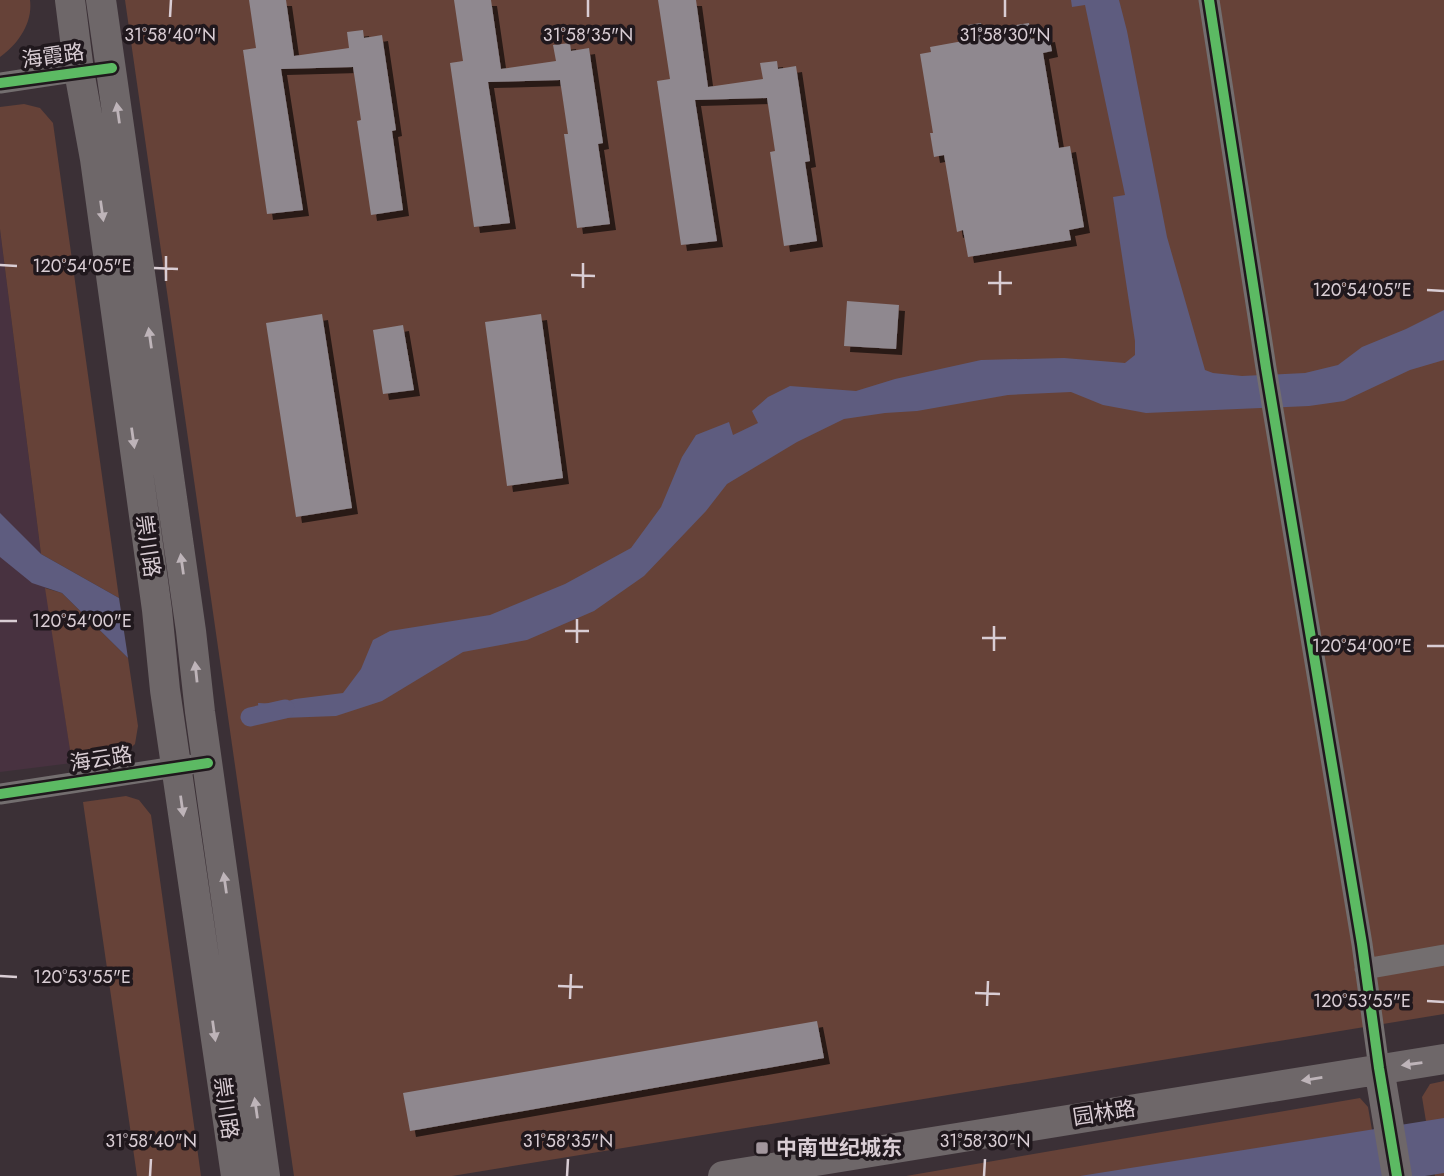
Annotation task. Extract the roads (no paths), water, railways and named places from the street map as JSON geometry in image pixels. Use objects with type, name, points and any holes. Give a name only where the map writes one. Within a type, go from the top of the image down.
[{"type":"main road","name":"崇川路","points":[[70,0],[79,71],[95,159],[157,610],[165,690],[236,1176]]},
{"type":"main road","name":"崇川路","points":[[101,0],[265,1176]]},
{"type":"main road","name":"海霞路","points":[[79,71],[111,68]]},
{"type":"main road","name":"园林路","points":[[723,1176],[1444,1059]]},
{"type":"main road","points":[[1379,1068],[1397,1176]]},
{"type":"street","points":[[1209,0],[1266,368],[1362,944],[1379,1068]]},
{"type":"street","name":"海霞路","points":[[0,83],[79,71]]},
{"type":"street","name":"海云路","points":[[0,794],[208,763]]},
{"type":"street","points":[[1364,969],[1444,955]]},
{"type":"waterway","points":[[250,717],[285,709]]},
{"type":"place","name":"中南世纪城东","points":[[762,1148]]}]
